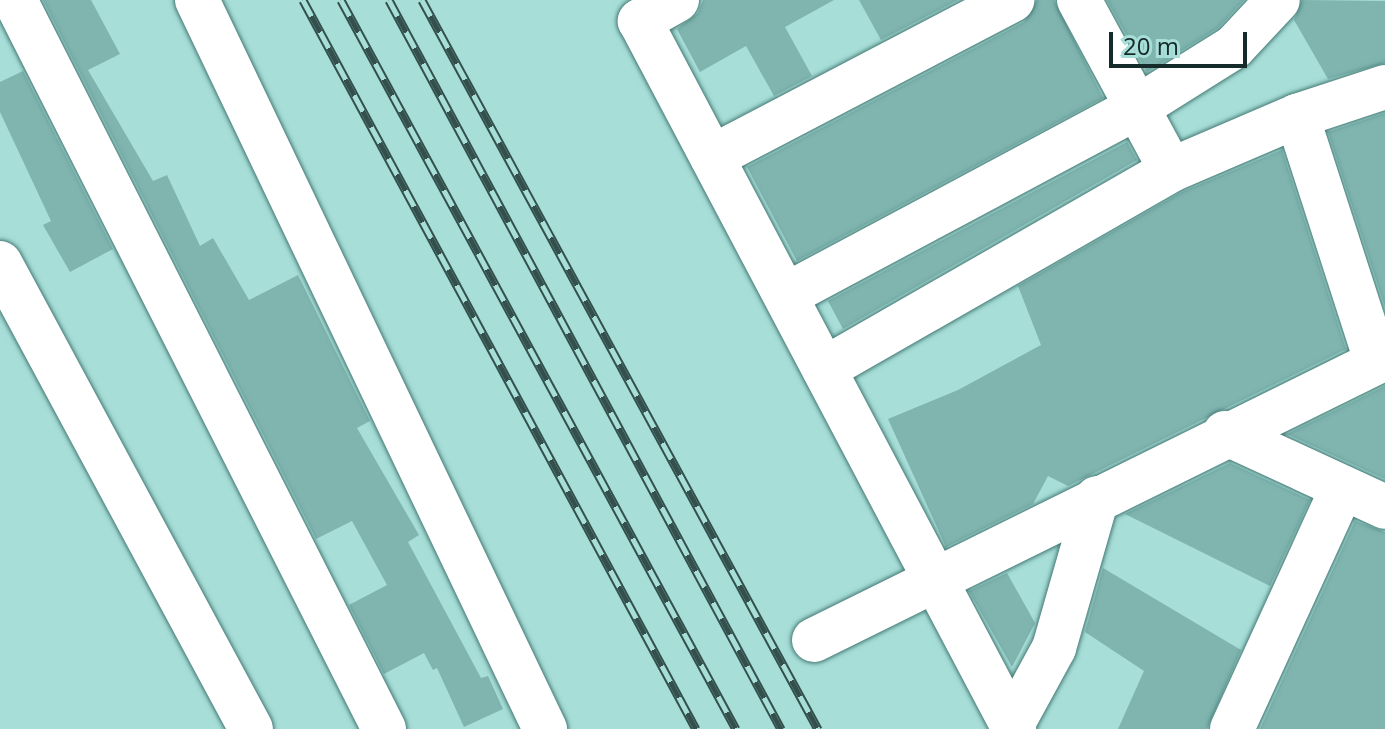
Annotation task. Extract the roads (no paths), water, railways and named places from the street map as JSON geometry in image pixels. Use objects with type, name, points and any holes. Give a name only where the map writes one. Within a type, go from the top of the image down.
[{"type":"street","points":[[15,0],[384,729]]},
{"type":"street","points":[[197,0],[545,729]]},
{"type":"street","points":[[677,0],[640,21],[1013,727]]},
{"type":"street","points":[[712,157],[1012,0]]},
{"type":"street","points":[[1079,0],[1135,109],[1171,170]]},
{"type":"street","points":[[786,295],[1135,109],[1234,47],[1278,0]]},
{"type":"street","points":[[824,369],[1171,170],[1297,116],[1385,87]]},
{"type":"street","points":[[814,640],[1225,433],[1380,360],[1297,116]]},
{"type":"street","points":[[0,263],[251,729]]},
{"type":"street","points":[[1225,433],[1385,507]]},
{"type":"street","points":[[1232,729],[1342,489]]},
{"type":"street","points":[[1013,727],[1054,648],[1097,498]]},
{"type":"railway","points":[[303,0],[696,729]]},
{"type":"railway","points":[[341,0],[736,729]]},
{"type":"railway","points":[[389,0],[781,729]]},
{"type":"railway","points":[[422,0],[818,729]]}]
